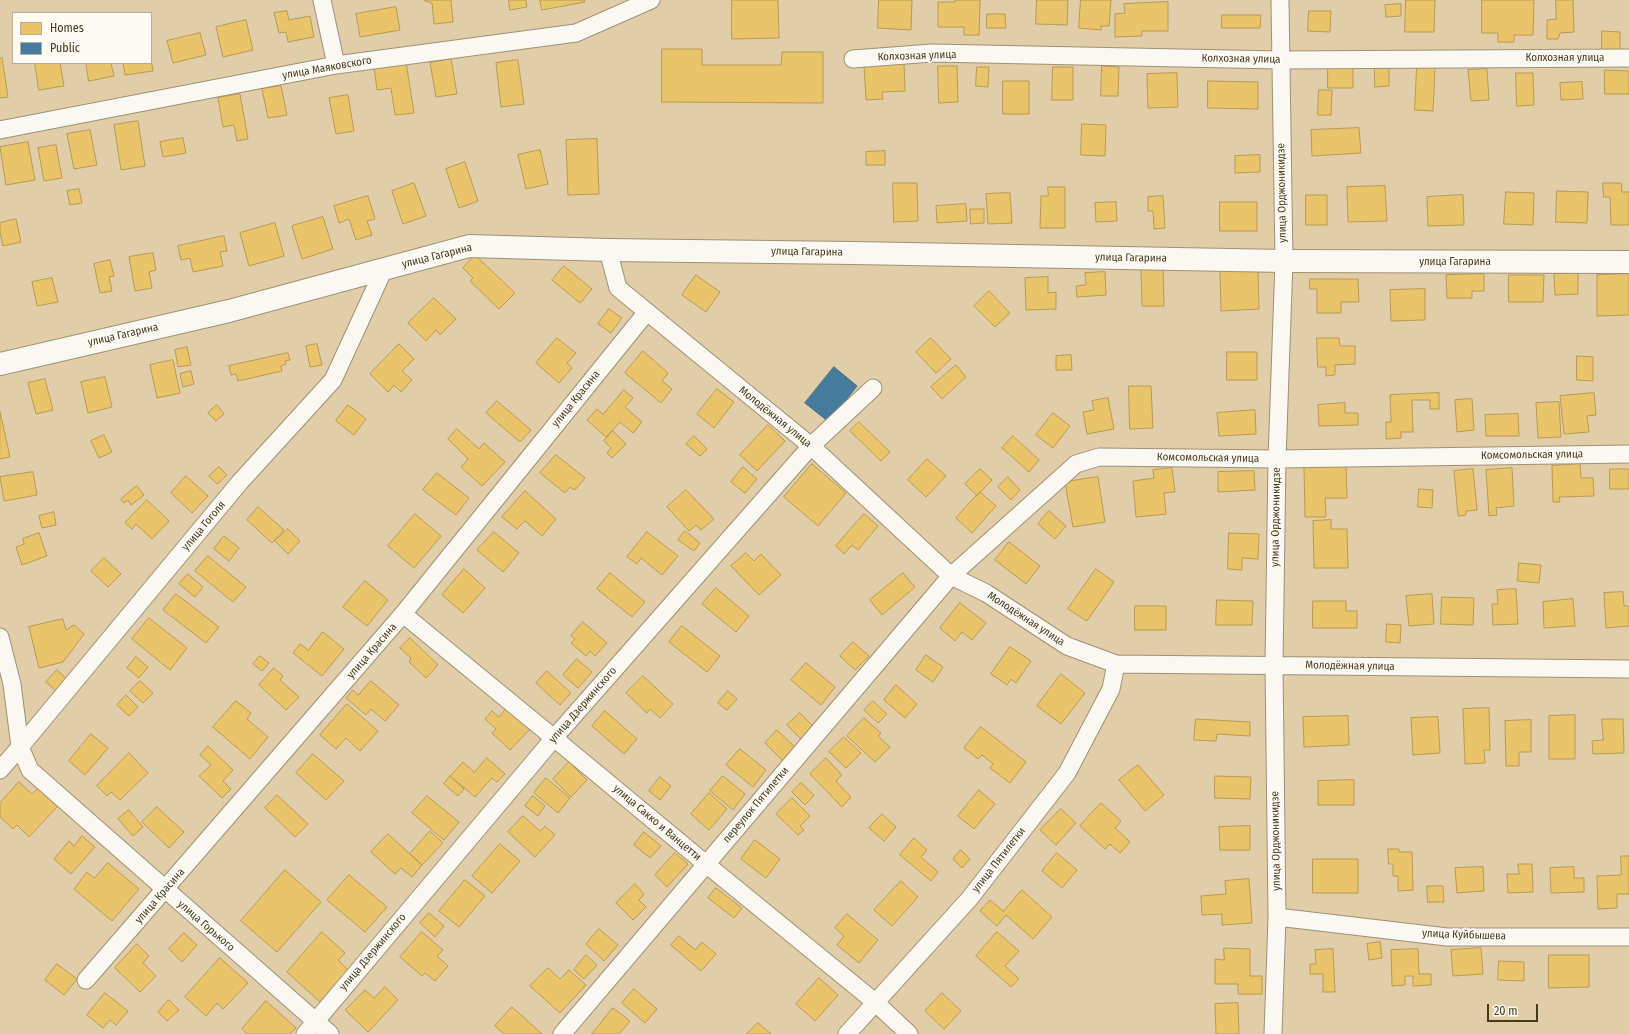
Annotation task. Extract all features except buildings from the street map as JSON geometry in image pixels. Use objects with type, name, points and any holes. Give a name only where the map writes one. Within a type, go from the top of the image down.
[{"type":"main road","name":"улица Гагарина","points":[[0,364],[229,311],[468,246],[608,250],[1284,261],[1629,262]]},
{"type":"street","points":[[322,0],[336,65]]},
{"type":"street","name":"улица Маяковского","points":[[0,130],[336,65],[576,33],[651,0]]},
{"type":"street","name":"улица Орджоникидзе","points":[[1272,1034],[1277,917],[1274,665],[1277,459],[1284,261],[1280,0]]},
{"type":"street","name":"Колхозная улица","points":[[853,59],[932,53],[1280,60],[1629,58]]},
{"type":"street","name":"Молодёжная улица","points":[[608,250],[618,288],[811,446],[951,576],[986,593],[1067,646],[1116,664],[1629,669]]},
{"type":"street","name":"улица Гоголя","points":[[0,770],[240,482],[333,380],[384,269]]},
{"type":"street","name":"улица Красина","points":[[86,980],[403,614],[646,312]]},
{"type":"street","name":"улица Дзержинского","points":[[310,1028],[554,738],[811,446],[873,388]]},
{"type":"street","name":"Комсомольская улица","points":[[951,576],[1076,464],[1099,457],[1277,459],[1629,454]]},
{"type":"street","name":"переулок Пятилетки","points":[[562,1034],[951,576]]},
{"type":"street","name":"улица Сакко и Ванцетти","points":[[403,614],[875,1002],[909,1034]]},
{"type":"street","name":"улица Горького","points":[[0,637],[12,684],[20,747],[30,770],[165,890],[310,1028],[330,1034]]},
{"type":"street","name":"улица Пятилетки","points":[[847,1034],[970,898],[1067,773],[1112,689],[1116,664]]},
{"type":"street","name":"улица Куйбышева","points":[[1277,917],[1447,937],[1629,937]]}]
